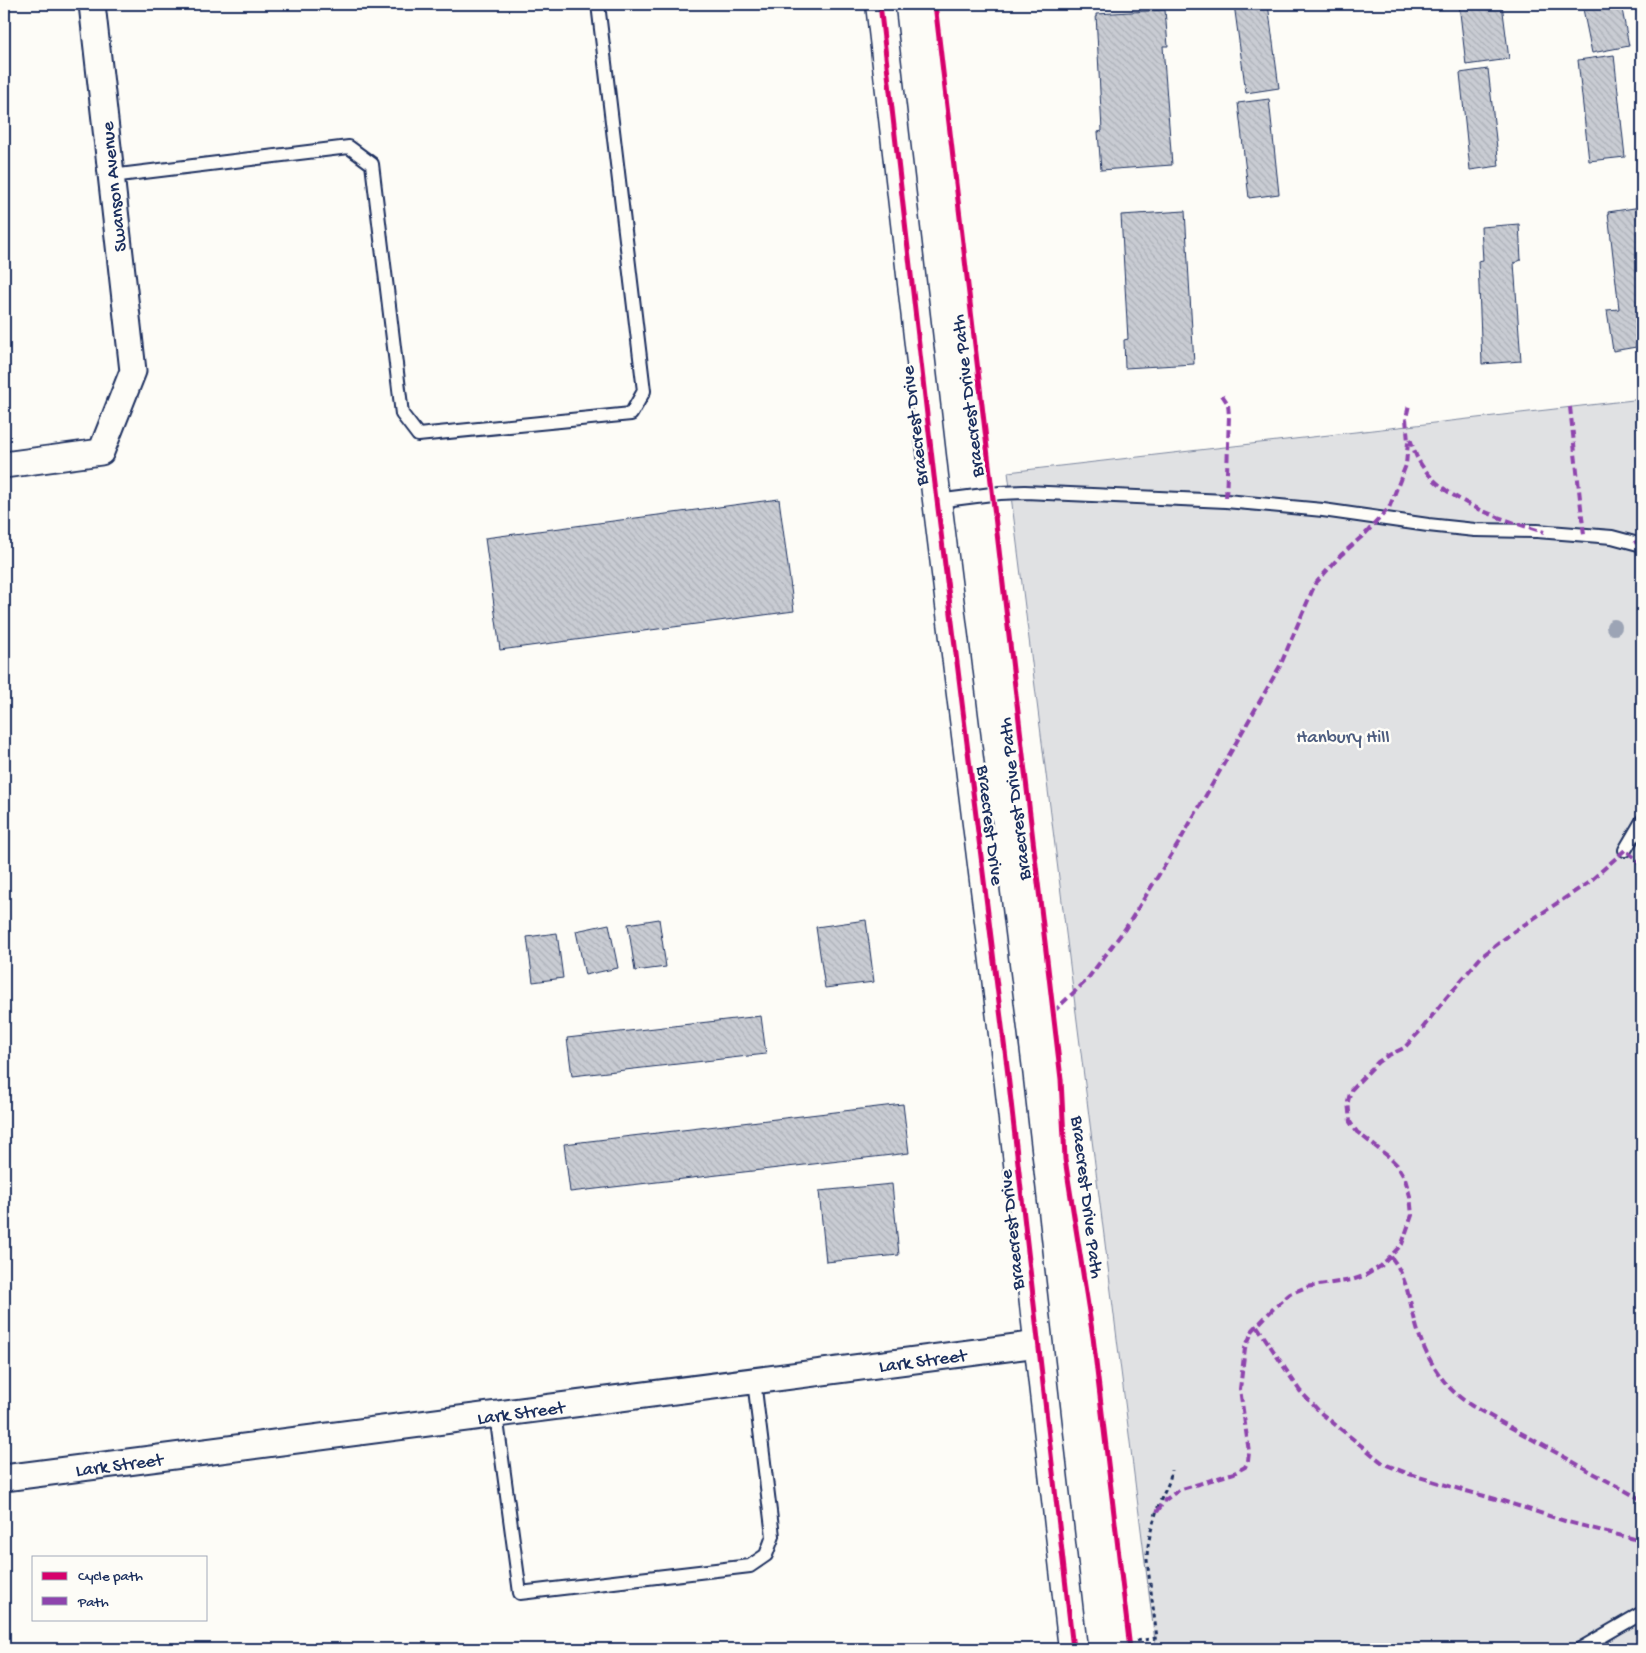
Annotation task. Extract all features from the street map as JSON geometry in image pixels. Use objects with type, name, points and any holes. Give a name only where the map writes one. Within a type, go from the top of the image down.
[{"type":"street","name":"Swanson Avenue","points":[[4,465],[101,452],[133,371],[92,4]]},
{"type":"street","name":"Braecrest Drive","points":[[880,4],[937,501],[1007,1065],[1073,1649]]},
{"type":"street","name":"Lark Street","points":[[4,1478],[1038,1344]]},
{"type":"lane","points":[[111,176],[349,146],[372,164],[402,414],[418,435],[631,414],[644,391],[598,4]]},
{"type":"lane","points":[[937,501],[1000,493],[1025,492],[1226,501],[1323,510],[1475,530],[1537,531],[1612,537],[1642,545]]},
{"type":"lane","points":[[1625,850],[1642,821]]},
{"type":"lane","points":[[496,1414],[520,1593],[750,1566],[766,1555],[773,1536],[754,1381]]},
{"type":"lane","points":[[1580,1649],[1642,1613]]},
{"type":"path","points":[[1129,1642],[1157,1638],[1147,1549],[1159,1504],[1171,1478],[1171,1470]]},
{"type":"path","points":[[1128,1632],[1130,1649]]},
{"type":"green space","name":"Hanbury Hill","points":[[1642,399],[1642,1649],[1156,1649],[1008,472]]},
{"type":"building","points":[[1234,4],[1268,4],[1279,88],[1246,93]]},
{"type":"building","points":[[1459,4],[1502,4],[1509,59],[1466,65]]},
{"type":"building","points":[[1582,4],[1621,4],[1629,46],[1592,53]]},
{"type":"building","points":[[1165,10],[1168,46],[1163,46],[1172,165],[1101,170],[1098,132],[1102,131],[1096,14]]},
{"type":"building","points":[[1614,55],[1625,157],[1589,161],[1578,60]]},
{"type":"building","points":[[1488,69],[1499,166],[1470,170],[1460,73]]},
{"type":"building","points":[[1269,99],[1279,194],[1249,198],[1238,103]]},
{"type":"building","points":[[1641,207],[1642,346],[1613,351],[1607,310],[1619,309],[1608,212]]},
{"type":"building","points":[[1185,211],[1194,364],[1125,368],[1124,340],[1128,339],[1121,215]]},
{"type":"building","points":[[1519,224],[1521,260],[1514,263],[1521,361],[1482,364],[1478,261],[1483,260],[1481,227]]},
{"type":"building","points":[[779,499],[794,611],[500,650],[485,538]]},
{"type":"building","points":[[659,919],[666,967],[635,971],[628,924]]},
{"type":"building","points":[[866,920],[874,982],[825,988],[816,927]]},
{"type":"building","points":[[609,924],[618,968],[585,975],[576,931]]},
{"type":"building","points":[[557,933],[563,978],[533,982],[527,937]]},
{"type":"building","points":[[761,1016],[766,1054],[572,1076],[567,1038]]},
{"type":"building","points":[[903,1104],[909,1153],[570,1192],[564,1144]]},
{"type":"building","points":[[892,1184],[899,1255],[826,1262],[819,1191]]},
{"type":"marked path","points":[[1222,395],[1228,404],[1229,416],[1226,501]]},
{"type":"marked path","points":[[1053,1012],[1086,981],[1125,929],[1178,844],[1280,666],[1315,584],[1341,555],[1366,533],[1389,508],[1406,465],[1408,442],[1406,418],[1409,405]]},
{"type":"marked path","points":[[1570,407],[1584,535]]},
{"type":"marked path","points":[[1410,439],[1419,461],[1429,475],[1443,488],[1474,507],[1492,515],[1544,532]]},
{"type":"marked path","points":[[1634,543],[1642,539]]},
{"type":"marked path","points":[[1157,1512],[1165,1500],[1179,1490],[1234,1473],[1245,1467],[1249,1452],[1240,1389],[1245,1348],[1253,1330],[1290,1294],[1306,1287],[1352,1280],[1366,1275],[1381,1266],[1402,1244],[1412,1215],[1410,1196],[1405,1179],[1397,1165],[1357,1132],[1350,1122],[1348,1101],[1351,1090],[1378,1062],[1404,1048],[1481,957],[1513,932],[1588,883],[1625,850],[1635,858],[1642,869]]},
{"type":"marked path","points":[[1391,1257],[1404,1279],[1425,1350],[1441,1377],[1454,1392],[1472,1406],[1642,1500]]},
{"type":"marked path","points":[[1257,1326],[1300,1391],[1322,1414],[1384,1464],[1409,1474],[1568,1522],[1642,1541]]},
{"type":"cycle path","points":[[880,4],[934,476],[1008,1075],[1073,1649]]},
{"type":"cycle path","name":"Braecrest Drive Path","points":[[935,4],[1061,1079],[1065,1159],[1093,1337],[1130,1649]]}]
